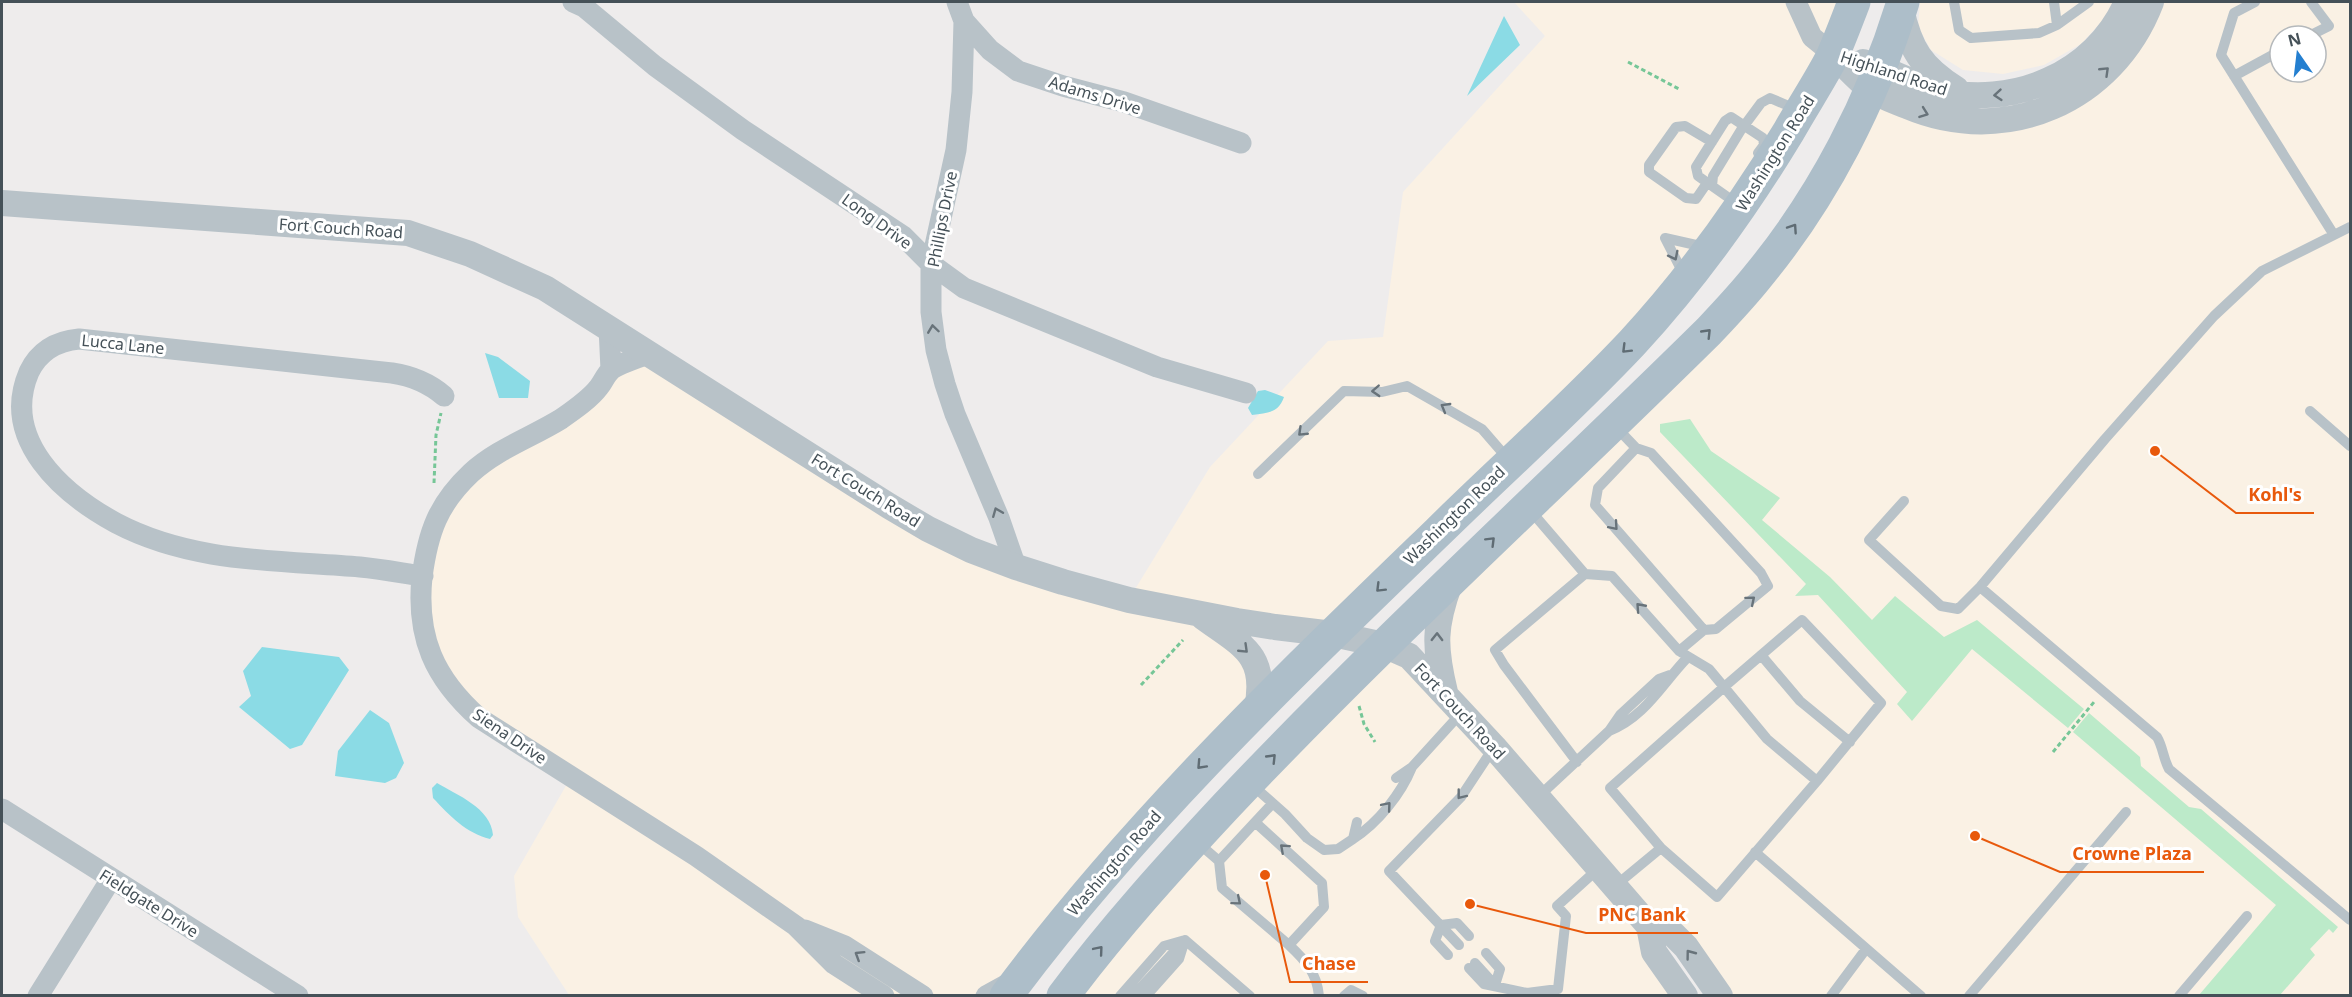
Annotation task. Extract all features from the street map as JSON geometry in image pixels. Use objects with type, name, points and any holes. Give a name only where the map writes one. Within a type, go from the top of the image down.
[{"type":"main road","name":"Washington Road","points":[[1012,987],[1137,834],[1257,708],[1632,343],[1686,280],[1711,249],[1735,198],[1801,111],[1833,54],[1854,2]]},
{"type":"main road","points":[[1063,996],[1133,910],[1194,840],[1249,782],[1384,645],[1709,331],[1759,275],[1829,172],[1854,127],[1902,5]]},
{"type":"street","name":"Long Drive","points":[[573,2],[584,7],[655,66],[743,130],[903,236],[932,264],[964,288],[1157,367],[1246,393]]},
{"type":"street","points":[[1796,2],[1812,37],[1833,54]]},
{"type":"street","name":"Highland Road","points":[[1875,78],[1908,81],[1938,90],[1961,93],[1989,96],[2012,94],[2063,74],[2084,59],[2103,41],[2121,17],[2127,2]]},
{"type":"street","name":"Highland Road","points":[[1833,54],[1935,117],[1980,122],[2043,111],[2089,86],[2131,43],[2151,2]]},
{"type":"street","points":[[1902,5],[1909,41],[1920,61],[1938,78],[1961,93]]},
{"type":"street","name":"Phillips Drive","points":[[960,11],[962,92],[956,150],[932,264],[931,312],[936,350],[945,384],[955,414],[999,518],[1016,567]]},
{"type":"street","name":"Adams Drive","points":[[960,11],[990,50],[1018,70],[1063,86],[1124,102],[1241,143]]},
{"type":"street","name":"Fort Couch Road","points":[[2,203],[408,233],[470,254],[545,288],[928,529],[971,550],[1016,567],[1130,600],[1275,627],[1333,634],[1384,645],[1409,656],[1494,747],[1649,926],[1654,952],[1685,996]]},
{"type":"street","points":[[609,327],[610,370],[651,353]]},
{"type":"street","name":"Lucca Lane","points":[[423,576],[360,568],[224,557],[189,550],[138,533],[87,505],[50,475],[34,454],[25,436],[19,417],[19,404],[25,381],[35,361],[51,347],[79,339],[392,373],[415,378],[444,396]]},
{"type":"street","name":"Siena Drive","points":[[610,370],[598,388],[581,404],[561,419],[484,462],[447,500],[427,540],[420,608],[426,640],[439,670],[458,698],[491,726],[696,856],[796,926],[834,964],[884,996]]},
{"type":"street","points":[[1445,693],[1437,656],[1436,637],[1438,619],[1450,583]]},
{"type":"street","points":[[1198,613],[1247,650],[1256,664],[1261,677],[1257,708]]},
{"type":"street","name":"Fieldgate Drive","points":[[2,809],[298,996]]},
{"type":"street","points":[[38,996],[111,879]]},
{"type":"street","name":"Siena Drive","points":[[796,926],[845,946],[916,991],[942,996]]},
{"type":"street","name":"Fort Couch Road","points":[[1649,926],[1673,934],[1686,947],[1720,996]]},
{"type":"street","points":[[986,996],[1012,987]]},
{"type":"lane","points":[[1954,2],[1959,30],[1971,38],[2038,33],[2057,25],[2089,2]]},
{"type":"lane","points":[[2054,2],[2057,25]]},
{"type":"lane","points":[[2255,2],[2234,13],[2221,55],[2334,235]]},
{"type":"lane","points":[[2311,2],[2327,24]]},
{"type":"lane","points":[[2234,76],[2268,58]]},
{"type":"lane","points":[[1712,142],[1685,126],[1676,126],[1648,165],[1649,172],[1686,198],[1696,199],[1710,184],[1745,125],[1761,104],[1770,98],[1801,111]]},
{"type":"lane","points":[[1735,198],[1698,176],[1696,167],[1725,121],[1731,117],[1763,138],[1764,145],[1752,162]]},
{"type":"lane","points":[[1904,501],[1869,540],[1941,606],[1958,609],[1980,587],[2214,315],[2262,271],[2350,227]]},
{"type":"lane","points":[[1686,280],[1665,238],[1711,249]]},
{"type":"lane","points":[[1258,474],[1344,391],[1382,392],[1407,386],[1482,429],[1510,461]]},
{"type":"lane","points":[[2310,411],[2350,446]]},
{"type":"lane","points":[[1538,797],[1609,731],[1620,715],[1659,679],[1670,675],[1683,654],[1704,630],[1716,630],[1768,586],[1761,573],[1651,453],[1636,448],[1613,424]]},
{"type":"lane","points":[[1636,448],[1598,488],[1596,505],[1704,630]]},
{"type":"lane","points":[[1527,507],[1585,573],[1612,576],[1683,654],[1709,669],[1767,739],[1817,781]]},
{"type":"lane","points":[[1577,762],[1495,650],[1585,573]]},
{"type":"lane","points":[[1980,587],[2157,737],[2162,746],[2163,759],[2169,768],[2350,920]]},
{"type":"lane","points":[[1802,620],[1881,703],[1717,897],[1660,848],[1611,788],[1724,687],[1802,620]]},
{"type":"lane","points":[[1761,655],[1800,701],[1850,742]]},
{"type":"lane","points":[[1395,778],[1412,767],[1462,712]]},
{"type":"lane","points":[[1441,925],[1440,937],[1459,945],[1452,927],[1441,925],[1389,871],[1461,797],[1494,747]]},
{"type":"lane","points":[[1249,782],[1286,814],[1307,838],[1324,850],[1338,849],[1366,831],[1405,785],[1412,767]]},
{"type":"lane","points":[[1219,861],[1272,804]]},
{"type":"lane","points":[[1969,996],[2126,812]]},
{"type":"lane","points":[[1353,839],[1358,822]]},
{"type":"lane","points":[[1256,823],[1322,883],[1324,907],[1289,945]]},
{"type":"lane","points":[[1194,840],[1219,861],[1222,888],[1308,963],[1318,982],[1319,996]]},
{"type":"lane","points":[[1495,985],[1495,974],[1475,963],[1478,989],[1495,985],[1527,993],[1560,992],[1566,916],[1557,906],[1660,848]]},
{"type":"lane","points":[[1755,852],[1921,996]]},
{"type":"lane","points":[[2179,996],[2247,916]]},
{"type":"lane","points":[[1120,996],[1164,946],[1185,940]]},
{"type":"lane","points":[[1133,996],[1185,940]]},
{"type":"lane","points":[[1146,996],[1179,959],[1185,940]]},
{"type":"lane","points":[[1185,940],[1250,996]]},
{"type":"lane","points":[[1831,996],[1866,949]]},
{"type":"lane","points":[[1344,996],[1351,990],[1363,996]]},
{"type":"path","points":[[1628,62],[1679,89]]},
{"type":"path","points":[[434,488],[436,435],[444,396]]},
{"type":"path","points":[[1142,685],[1183,640]]},
{"type":"path","points":[[1359,706],[1364,724],[1375,742]]},
{"type":"path","points":[[2053,752],[2086,711]]},
{"type":"shaded area","points":[[1514,2],[1854,2],[1736,216],[1333,634],[1199,613],[1247,650],[1260,691],[1006,995],[569,995],[518,917],[514,876],[571,777],[479,718],[422,624],[447,500],[651,353],[889,506],[1129,599],[1210,467],[1328,341],[1383,337],[1403,192],[1545,36]]},
{"type":"shaded area","points":[[1920,2],[2114,2],[2103,20],[2081,44],[2044,65],[2003,74],[1963,70],[1931,50],[1918,27]]},
{"type":"shaded area","points":[[2151,2],[2350,2],[2350,995],[1720,995],[1650,926],[1685,995],[1063,996],[1384,645],[1444,692],[1442,605],[1709,331],[1871,90],[1911,108],[2043,111]]},
{"type":"green space","points":[[1690,419],[1711,451],[1780,498],[1762,520],[1830,577],[1872,620],[1895,596],[1944,637],[1977,620],[2084,709],[2068,728],[1972,649],[1912,721],[1897,704],[1907,692],[1818,595],[1795,596],[1806,584],[1660,432],[1660,424]]},
{"type":"green space","points":[[2089,713],[2140,757],[2141,766],[2189,807],[2201,809],[2338,927],[2333,933],[2329,929],[2310,949],[2315,955],[2280,995],[2199,995],[2276,905],[2073,732]]},
{"type":"water","points":[[1504,16],[1520,45],[1467,96]]},
{"type":"water","points":[[485,353],[498,357],[530,381],[528,398],[499,398]]},
{"type":"water","points":[[1265,390],[1284,397],[1282,403],[1272,411],[1252,415],[1248,408],[1258,391]]},
{"type":"water","points":[[262,647],[339,657],[349,670],[302,745],[290,749],[239,707],[251,696],[243,671]]},
{"type":"water","points":[[370,710],[389,723],[404,763],[396,778],[385,783],[335,776],[338,751]]},
{"type":"water","points":[[437,783],[480,810],[491,826],[493,835],[490,839],[466,828],[433,798],[432,788]]},
{"type":"place","name":"Kohl's","points":[[2155,451]]},
{"type":"place","name":"Crowne Plaza","points":[[1975,836]]},
{"type":"place","name":"Chase","points":[[1265,875]]},
{"type":"place","name":"PNC Bank","points":[[1470,904]]}]
